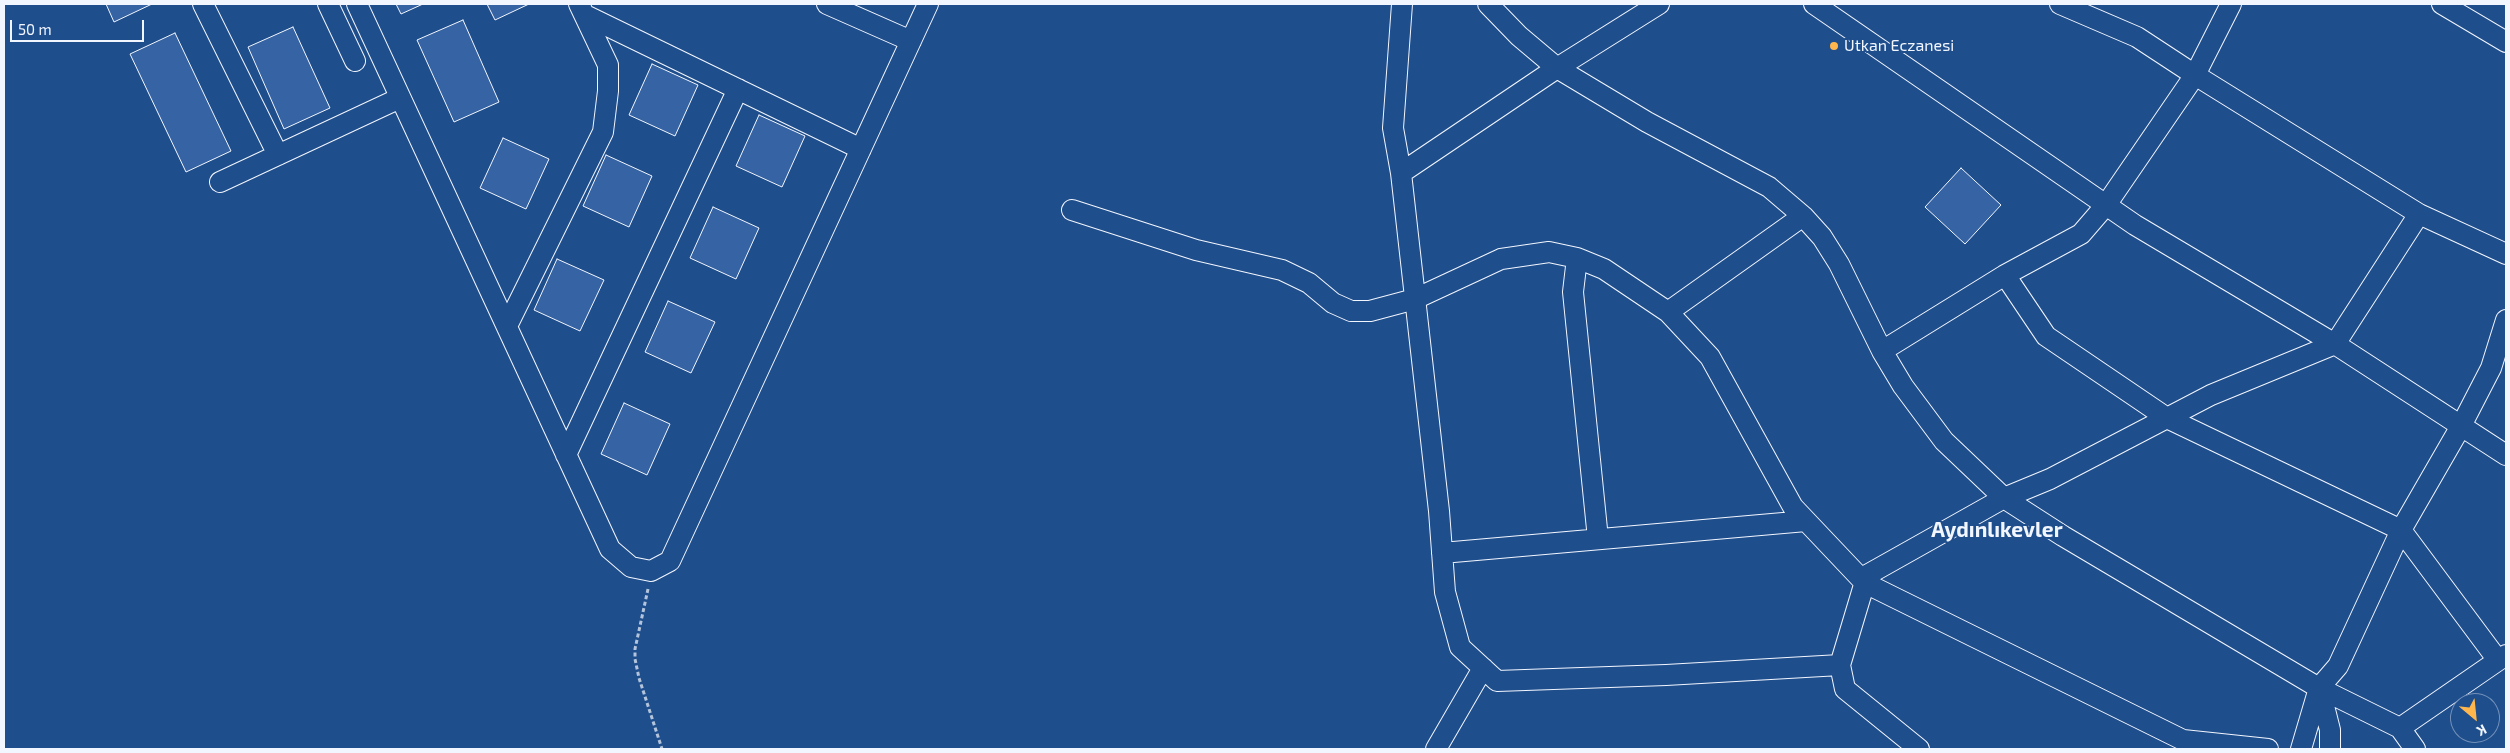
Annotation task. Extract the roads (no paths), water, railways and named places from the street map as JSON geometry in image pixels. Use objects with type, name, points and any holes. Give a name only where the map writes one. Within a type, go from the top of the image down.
[{"type":"street","points":[[203,4],[278,155]]},
{"type":"street","points":[[328,4],[355,62]]},
{"type":"street","points":[[357,4],[610,549],[630,567],[651,571],[670,561],[928,4]]},
{"type":"street","points":[[828,4],[911,41]]},
{"type":"street","points":[[1402,4],[1393,128],[1401,173],[1445,592],[1460,647],[1497,681],[1666,676],[1840,665]]},
{"type":"street","points":[[1488,4],[1519,36],[1557,68],[1646,122],[1769,187],[1803,216],[1822,237],[1838,264],[1882,351],[1903,386],[1944,440],[1972,470],[2004,498],[2063,536],[2319,688],[2400,728],[2415,749]]},
{"type":"street","points":[[1401,173],[1557,68],[1659,4]]},
{"type":"street","points":[[1814,4],[2135,225],[2336,344],[2506,455]]},
{"type":"street","points":[[2060,4],[2137,37],[2419,214],[2506,254]]},
{"type":"street","points":[[1882,351],[2006,275],[2081,234],[2106,204],[2195,75],[2231,4]]},
{"type":"street","points":[[2442,4],[2506,42]]},
{"type":"street","points":[[506,326],[603,132],[608,91],[608,65],[582,10]]},
{"type":"street","points":[[582,10],[738,89],[861,148]]},
{"type":"street","points":[[566,454],[738,89]]},
{"type":"street","points":[[220,182],[400,98]]},
{"type":"street","points":[[1072,210],[1196,250],[1282,270],[1309,283],[1333,303],[1351,311],[1370,311],[1415,299],[1502,259],[1549,252],[1577,258],[1604,269],[1668,312],[1710,357],[1793,507],[1864,583],[2183,740],[2268,749]]},
{"type":"street","points":[[1919,749],[1845,689],[1840,665],[1867,575],[2004,498],[2050,480],[2211,395],[2336,344],[2419,214]]},
{"type":"street","points":[[1668,312],[1803,216]]},
{"type":"street","points":[[1577,258],[1573,292],[1598,539]]},
{"type":"street","points":[[2006,275],[2046,336],[2167,418],[2401,530],[2502,657],[2400,728]]},
{"type":"street","points":[[2302,749],[2319,688],[2338,666],[2401,530],[2461,426],[2491,368],[2506,320]]},
{"type":"street","points":[[1442,553],[1806,521]]},
{"type":"street","points":[[1436,749],[1483,668]]},
{"type":"street","points":[[2319,688],[2330,730],[2330,749]]},
{"type":"place","name":"Utkan Eczanesi","points":[[1834,46]]},
{"type":"district","name":"Aydınlıkevler","points":[[1997,530]]}]
